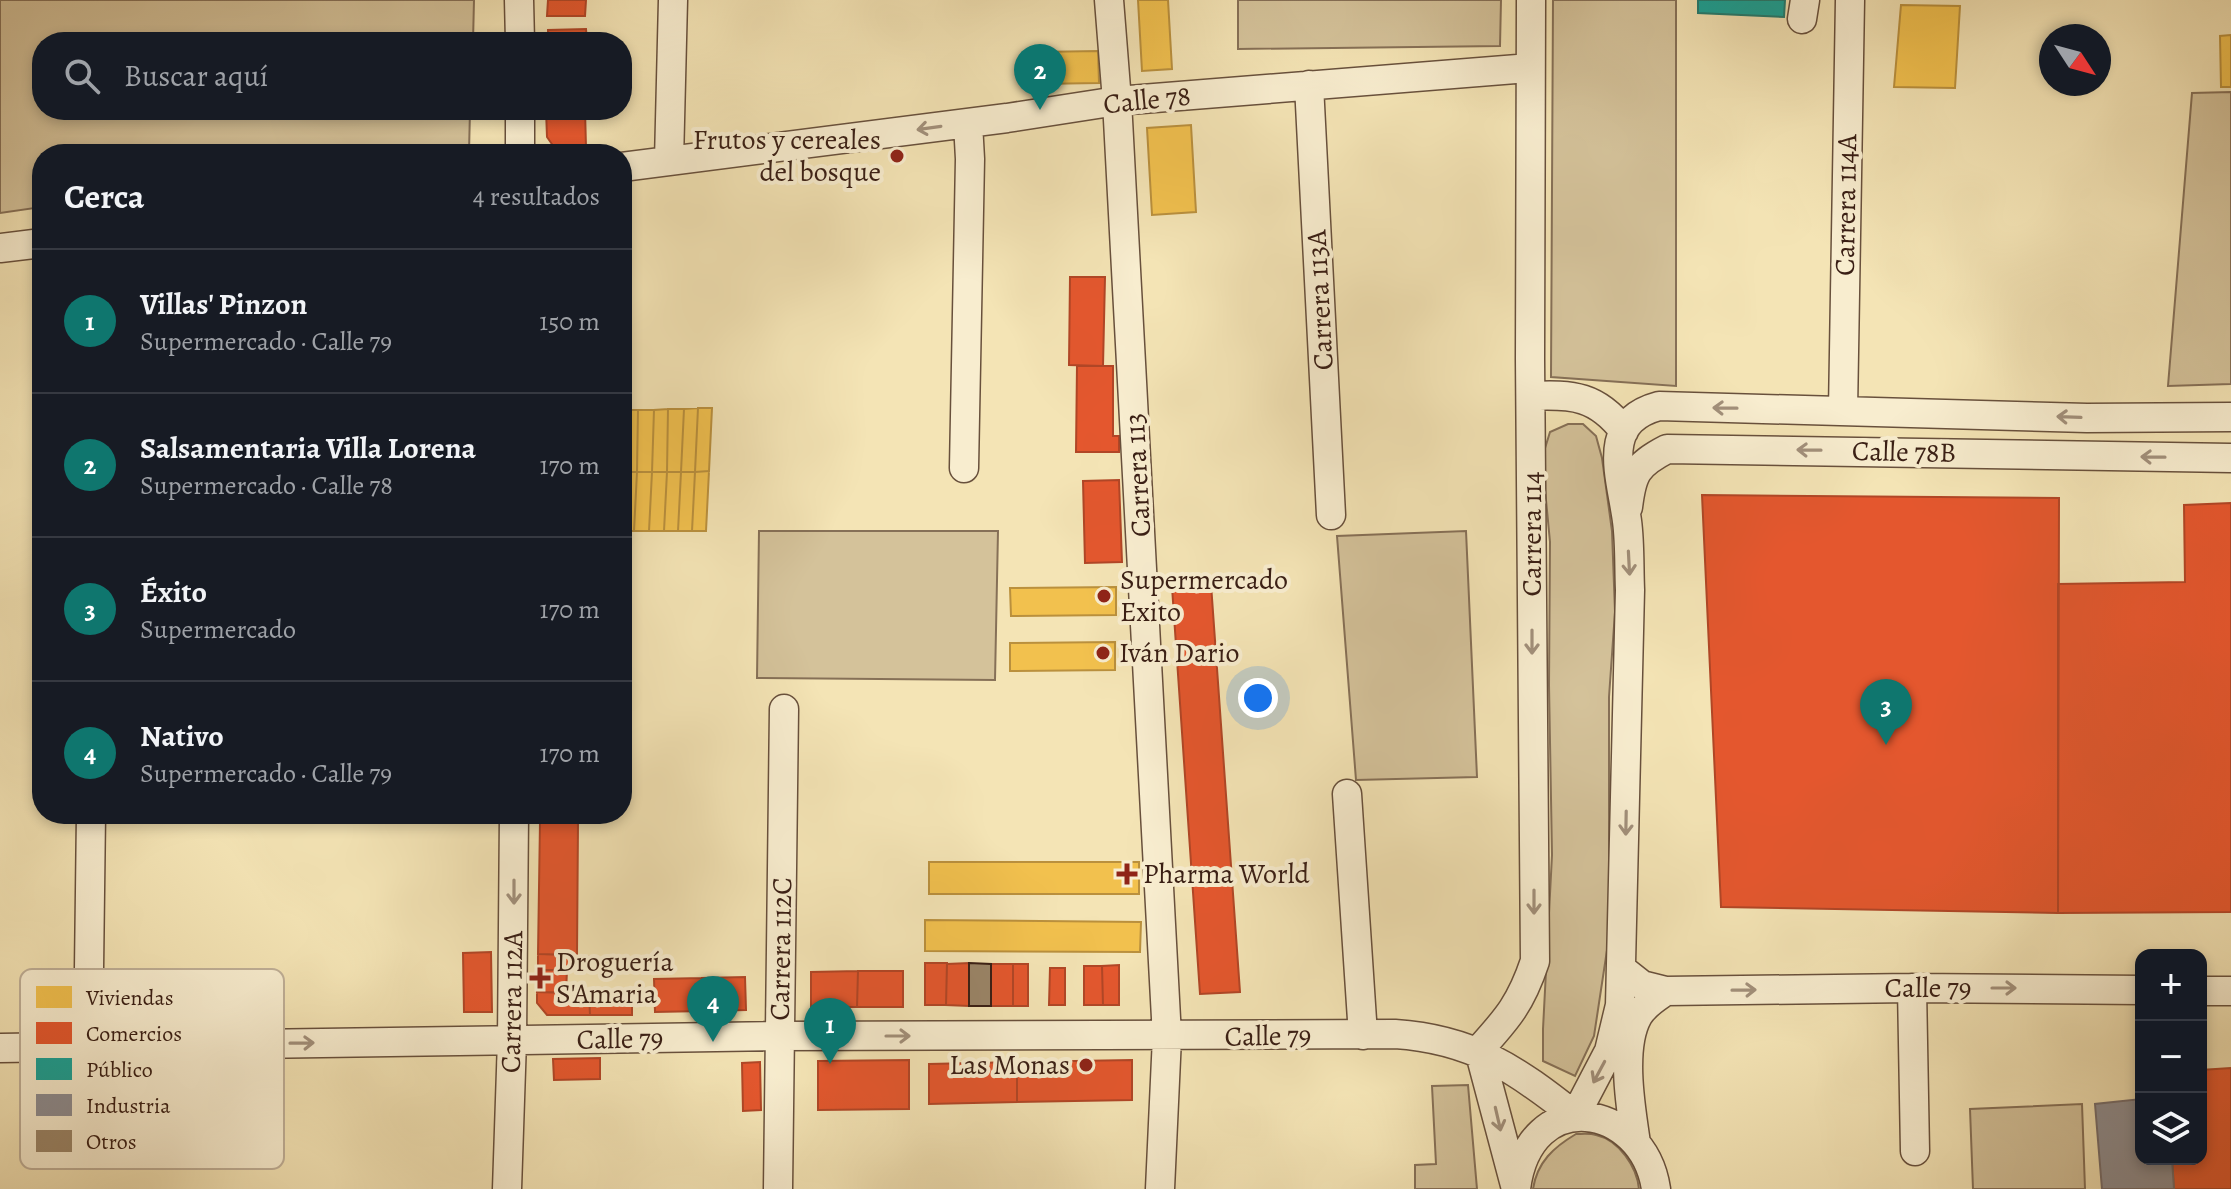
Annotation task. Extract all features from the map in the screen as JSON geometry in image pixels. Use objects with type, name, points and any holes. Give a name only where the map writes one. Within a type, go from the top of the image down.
[{"type":"street","points":[[519,0],[520,32]]},
{"type":"street","points":[[669,161],[673,0]]},
{"type":"street","name":"Carrera 113","points":[[1109,0],[1167,1037],[1160,1189]]},
{"type":"street","name":"Carrera 114","points":[[1479,1050],[1512,1015],[1525,991],[1535,961],[1531,0]]},
{"type":"street","name":"Carrera 114A","points":[[1843,411],[1850,0]]},
{"type":"street","name":"Calle 78","points":[[632,166],[1117,101],[1530,68]]},
{"type":"street","name":"Carrera 113A","points":[[1309,85],[1331,515]]},
{"type":"street","points":[[520,120],[520,144]]},
{"type":"street","points":[[964,468],[970,159],[968,123]]},
{"type":"street","points":[[0,248],[32,244]]},
{"type":"street","points":[[1531,396],[1564,394],[1588,400],[1609,412],[1624,431],[1618,450],[1618,476],[1627,521],[1630,590],[1623,970],[1616,1030],[1609,1051],[1575,1116]]},
{"type":"street","name":"Calle 78B","points":[[1624,431],[1633,417],[1659,406],[2087,418],[2231,417]]},
{"type":"street","name":"Calle 78B","points":[[1627,521],[1631,484],[1638,467],[1667,449],[2231,458]]},
{"type":"street","name":"Carrera 112C","points":[[778,1189],[784,709]]},
{"type":"street","points":[[1347,794],[1363,1035]]},
{"type":"street","points":[[89,969],[91,824]]},
{"type":"street","name":"Carrera 112A","points":[[507,1189],[514,824]]},
{"type":"street","points":[[1623,970],[1642,985],[1666,991]]},
{"type":"street","points":[[1912,988],[1915,1151]]},
{"type":"street","name":"Calle 79","points":[[1666,991],[1912,988],[2135,990]]},
{"type":"street","points":[[1636,1143],[1630,1104],[1632,1031],[1639,1015],[1650,1002],[1666,991]]},
{"type":"street","points":[[2207,991],[2231,991]]},
{"type":"street","name":"Calle 79","points":[[284,1043],[779,1036],[1418,1035],[1479,1050],[1520,1075],[1575,1116]]},
{"type":"street","name":"Calle 79","points":[[0,1048],[20,1048]]},
{"type":"street","points":[[1479,1050],[1516,1189]]},
{"type":"street","points":[[1516,1189],[1518,1174],[1535,1138],[1555,1122],[1575,1116],[1611,1126],[1636,1143],[1650,1164],[1656,1189]]},
{"type":"shaded area","points":[[0,0],[474,0],[473,32],[32,32],[32,120],[470,120],[469,144],[32,144],[32,208],[0,213]]},
{"type":"shaded area","points":[[1238,0],[1501,0],[1500,46],[1238,49]]},
{"type":"shaded area","points":[[1553,0],[1676,0],[1676,386],[1551,377]]},
{"type":"shaded area","points":[[2231,92],[2231,384],[2168,386],[2192,93]]},
{"type":"shaded area","points":[[1568,424],[1583,424],[1596,436],[1602,458],[1612,531],[1615,612],[1609,697],[1609,937],[1594,1036],[1575,1076],[1543,1061],[1552,855],[1550,542],[1542,458],[1550,432]]},
{"type":"shaded area","points":[[759,531],[998,531],[995,680],[757,678]]},
{"type":"shaded area","points":[[1466,531],[1477,777],[1356,780],[1337,536]]},
{"type":"shaded area","points":[[1468,1085],[1477,1189],[1415,1189],[1415,1165],[1436,1164],[1432,1086]]},
{"type":"shaded area","points":[[2082,1104],[2085,1189],[1973,1189],[1970,1109]]},
{"type":"shaded area","points":[[1576,1134],[1596,1135],[1619,1148],[1635,1172],[1639,1189],[1533,1189],[1538,1171],[1548,1156]]},
{"type":"building: Viviendas","points":[[1138,0],[1168,0],[1172,69],[1142,71]]},
{"type":"building: Viviendas","points":[[1901,5],[1960,6],[1955,88],[1894,87]]},
{"type":"building: Viviendas","points":[[2231,35],[2231,87],[2221,87],[2220,36]]},
{"type":"building: Viviendas","points":[[1098,51],[1099,83],[1037,84],[1037,52]]},
{"type":"building: Viviendas","points":[[1191,125],[1196,212],[1152,215],[1147,128]]},
{"type":"building: Viviendas","points":[[698,408],[695,472],[681,472],[684,409]]},
{"type":"building: Viviendas","points":[[698,408],[712,408],[709,471],[695,472]]},
{"type":"building: Viviendas","points":[[668,409],[667,472],[652,472],[654,410]]},
{"type":"building: Viviendas","points":[[668,409],[684,409],[681,472],[667,472]]},
{"type":"building: Viviendas","points":[[632,410],[638,410],[637,472],[632,472]]},
{"type":"building: Viviendas","points":[[638,410],[654,410],[652,472],[637,472]]},
{"type":"building: Viviendas","points":[[709,471],[706,531],[692,531],[695,472]]},
{"type":"building: Viviendas","points":[[632,472],[637,472],[634,531]]},
{"type":"building: Viviendas","points":[[637,472],[652,472],[649,531],[634,531]]},
{"type":"building: Viviendas","points":[[652,472],[667,472],[664,531],[649,531]]},
{"type":"building: Viviendas","points":[[667,472],[681,472],[678,531],[664,531]]},
{"type":"building: Viviendas","points":[[681,472],[695,472],[692,531],[678,531]]},
{"type":"building: Viviendas","points":[[1116,587],[1116,615],[1011,616],[1010,588]]},
{"type":"building: Viviendas","points":[[1115,642],[1115,670],[1010,671],[1010,643]]},
{"type":"building: Viviendas","points":[[929,862],[1139,862],[1139,894],[929,894]]},
{"type":"building: Viviendas","points":[[925,920],[1141,922],[1140,952],[925,951]]},
{"type":"building: Comercios","points":[[548,0],[586,0],[585,16],[547,16]]},
{"type":"building: Comercios","points":[[586,29],[586,32],[548,32]]},
{"type":"building: Comercios","points":[[546,120],[585,120],[586,144],[552,144],[547,137]]},
{"type":"building: Comercios","points":[[1070,277],[1105,277],[1103,366],[1069,365]]},
{"type":"building: Comercios","points":[[1077,366],[1113,366],[1113,436],[1119,436],[1119,452],[1076,452]]},
{"type":"building: Comercios","points":[[1119,480],[1122,562],[1085,563],[1083,481]]},
{"type":"building: Comercios","points":[[1702,495],[2059,498],[2058,913],[1721,907]]},
{"type":"building: Comercios","points":[[2231,503],[2231,912],[2058,913],[2058,584],[2185,582],[2184,505]]},
{"type":"building: Comercios","points":[[1211,584],[1240,992],[1200,994],[1172,587]]},
{"type":"building: Comercios","points":[[540,824],[578,824],[577,955],[538,954]]},
{"type":"building: Comercios","points":[[491,952],[492,1012],[464,1012],[463,953]]},
{"type":"building: Comercios","points":[[538,954],[595,956],[594,970],[538,970]]},
{"type":"building: Comercios","points":[[925,963],[947,963],[946,1005],[925,1005]]},
{"type":"building: Comercios","points":[[969,963],[969,1006],[946,1005],[947,964]]},
{"type":"building: Comercios","points":[[991,964],[1013,964],[1013,1006],[991,1006]]},
{"type":"building: Comercios","points":[[1013,964],[1028,964],[1028,1006],[1013,1006]]},
{"type":"building: Comercios","points":[[1119,965],[1119,1005],[1103,1005],[1102,966]]},
{"type":"building: Comercios","points":[[1084,966],[1102,966],[1103,1005],[1084,1005]]},
{"type":"building: Comercios","points":[[1050,968],[1065,968],[1065,1005],[1049,1005]]},
{"type":"building: Comercios","points":[[538,970],[567,970],[566,993],[537,992]]},
{"type":"building: Comercios","points":[[858,971],[857,1007],[811,1007],[811,972]]},
{"type":"building: Comercios","points":[[858,971],[903,971],[903,1007],[857,1007]]},
{"type":"building: Comercios","points":[[745,977],[746,1010],[703,1011],[702,978]]},
{"type":"building: Comercios","points":[[702,978],[703,1011],[655,1012],[654,979]]},
{"type":"building: Comercios","points":[[537,992],[589,993],[590,1015],[547,1015],[537,1003]]},
{"type":"building: Comercios","points":[[632,992],[632,1015],[590,1015],[589,993]]},
{"type":"building: Comercios","points":[[600,1058],[600,1079],[554,1080],[553,1059]]},
{"type":"building: Comercios","points":[[909,1060],[909,1109],[818,1110],[818,1061]]},
{"type":"building: Comercios","points":[[1132,1060],[1132,1100],[1017,1102],[1017,1062]]},
{"type":"building: Comercios","points":[[760,1062],[761,1110],[743,1111],[742,1063]]},
{"type":"building: Comercios","points":[[1017,1062],[1017,1102],[929,1104],[929,1064]]},
{"type":"building: Comercios","points":[[2231,1068],[2231,1189],[2174,1189],[2172,1165],[2207,1165],[2207,1070]]},
{"type":"building: Público","points":[[1698,0],[1785,0],[1784,17],[1698,13]]},
{"type":"building: Industria","points":[[2135,1100],[2135,1165],[2172,1165],[2174,1189],[2102,1189],[2095,1104]]},
{"type":"building: Otros","points":[[969,963],[991,964],[991,1006],[969,1006]]},
{"type":"place","name":"Salsamentaria Villa Lorena","points":[[1040,110]]},
{"type":"place","name":"Frutos y cereales del bosque","points":[[897,156]]},
{"type":"place","name":"Supermercado Exito","points":[[1104,596]]},
{"type":"place","name":"Iván Dario","points":[[1103,653]]},
{"type":"place","name":"Éxito","points":[[1886,745]]},
{"type":"place","name":"Pharma World","points":[[1127,874]]},
{"type":"place","name":"Droguería S'Amaria","points":[[540,978]]},
{"type":"place","name":"Nativo","points":[[713,1042]]},
{"type":"place","name":"Villas' Pinzon","points":[[830,1064]]},
{"type":"place","name":"Las Monas","points":[[1086,1065]]}]
